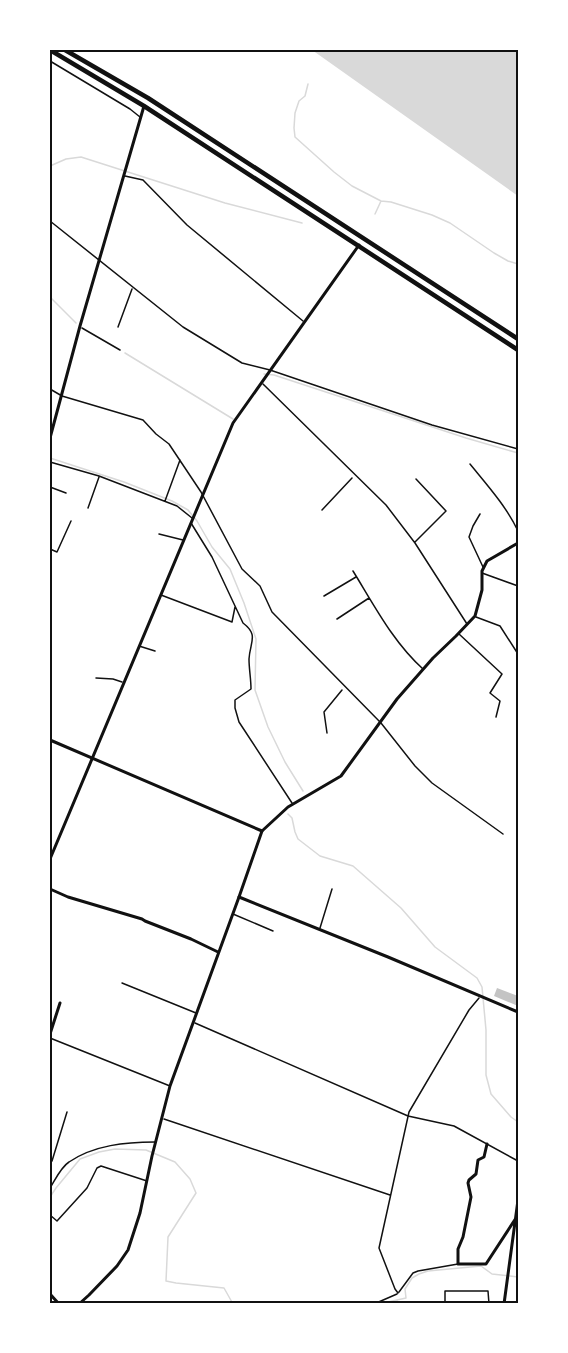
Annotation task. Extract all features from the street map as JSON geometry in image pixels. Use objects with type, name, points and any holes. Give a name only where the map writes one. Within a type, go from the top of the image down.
[{"type":"main road","points":[[50,50],[144,106],[519,350]]},
{"type":"main road","points":[[65,50],[148,98],[519,339]]},
{"type":"street","points":[[50,438],[144,106]]},
{"type":"street","points":[[50,859],[233,423],[359,246]]},
{"type":"street","points":[[78,1304],[117,1266],[128,1250],[140,1213],[170,1086],[261,831],[293,804],[341,776],[397,699],[433,658],[475,616],[482,590],[483,568],[487,561],[519,543]]},
{"type":"street","points":[[50,740],[261,831]]},
{"type":"street","points":[[50,888],[68,897],[142,919],[218,952]]},
{"type":"street","points":[[239,897],[519,1012]]},
{"type":"street","points":[[50,1036],[60,1003]]},
{"type":"street","points":[[487,1144],[484,1157],[478,1160],[476,1174],[468,1183],[471,1197],[463,1237],[458,1249],[458,1264],[486,1264],[516,1218]]},
{"type":"street","points":[[504,1304],[519,1200]]},
{"type":"street","points":[[50,1294],[59,1304]]},
{"type":"lane","points":[[50,61],[141,118]]},
{"type":"lane","points":[[124,176],[142,180],[187,225],[304,322]]},
{"type":"lane","points":[[50,221],[183,327],[242,363],[270,370],[432,425],[519,449]]},
{"type":"lane","points":[[118,327],[132,287]]},
{"type":"lane","points":[[80,326],[120,350]]},
{"type":"lane","points":[[261,383],[386,505],[415,543],[467,625]]},
{"type":"lane","points":[[50,390],[62,396],[143,420],[169,444],[202,495],[242,569],[260,586],[272,612],[381,723],[415,766],[432,783],[503,834]]},
{"type":"lane","points":[[165,502],[180,460]]},
{"type":"lane","points":[[50,462],[99,476],[165,502],[177,507],[192,520],[243,622],[249,627],[254,637],[249,657],[251,689],[235,700],[239,722],[293,804]]},
{"type":"lane","points":[[470,464],[492,489],[519,531]]},
{"type":"lane","points":[[87,508],[99,476]]},
{"type":"lane","points":[[415,543],[446,511],[416,479]]},
{"type":"lane","points":[[50,487],[66,493]]},
{"type":"lane","points":[[480,514],[469,537],[483,568]]},
{"type":"lane","points":[[50,549],[57,552],[71,521]]},
{"type":"lane","points":[[159,534],[183,540]]},
{"type":"lane","points":[[353,571],[399,644],[424,669]]},
{"type":"lane","points":[[482,573],[519,586]]},
{"type":"lane","points":[[324,596],[356,577]]},
{"type":"lane","points":[[160,595],[232,622],[235,605]]},
{"type":"lane","points":[[337,619],[369,598]]},
{"type":"lane","points":[[475,616],[500,626],[519,654]]},
{"type":"lane","points":[[459,633],[502,674],[490,693],[500,701],[496,717]]},
{"type":"lane","points":[[139,646],[155,651]]},
{"type":"lane","points":[[96,678],[123,682]]},
{"type":"lane","points":[[319,929],[332,889]]},
{"type":"lane","points":[[232,914],[273,932]]},
{"type":"lane","points":[[122,983],[197,1014]]},
{"type":"lane","points":[[398,1293],[379,1248],[408,1112],[469,1010],[480,996]]},
{"type":"lane","points":[[194,1023],[408,1116],[454,1126],[519,1161]]},
{"type":"lane","points":[[50,1036],[170,1086]]},
{"type":"lane","points":[[50,1161],[52,1161],[67,1112]]},
{"type":"lane","points":[[163,1118],[390,1195]]},
{"type":"lane","points":[[50,1188],[68,1163],[91,1150],[138,1142],[156,1142]]},
{"type":"lane","points":[[50,1215],[57,1221],[87,1188],[97,1168],[101,1166],[148,1181]]},
{"type":"lane","points":[[374,1304],[398,1293],[413,1273],[418,1270],[458,1264]]},
{"type":"lane","points":[[445,1304],[445,1291],[488,1291],[489,1304]]},
{"type":"path","points":[[322,510],[355,475]]},
{"type":"path","points":[[327,733],[324,712],[345,685]]},
{"type":"shaded area","points":[[312,50],[518,50],[518,196]]},
{"type":"building","points":[[497,988],[518,996],[518,1006],[494,996]]},
{"type":"waterway","points":[[308,84],[305,96],[299,101],[295,113],[295,137],[334,172],[352,186],[381,201],[432,215],[450,223],[494,253],[518,264]]},
{"type":"waterway","points":[[50,166],[66,159],[81,157],[225,203],[302,223]]},
{"type":"waterway","points":[[375,214],[381,201]]},
{"type":"waterway","points":[[50,297],[76,323]]},
{"type":"waterway","points":[[125,353],[233,419]]},
{"type":"waterway","points":[[264,374],[274,375],[518,453]]},
{"type":"waterway","points":[[50,458],[124,482],[172,501],[188,510],[197,521],[212,547],[230,569],[244,603],[256,639],[255,690],[268,727],[285,762],[303,791]]},
{"type":"waterway","points":[[288,814],[292,818],[298,839],[320,856],[353,866],[401,908],[435,947],[477,978],[482,987],[486,1030],[486,1075],[491,1094],[518,1122]]},
{"type":"waterway","points":[[50,1197],[80,1159],[99,1152],[115,1149],[146,1150],[175,1162],[190,1179],[196,1193],[168,1237],[166,1281],[224,1288],[233,1304]]},
{"type":"waterway","points":[[397,1300],[406,1298],[405,1289],[412,1278],[428,1271],[481,1266],[492,1274],[518,1277]]},
{"type":"waterway","points":[[379,1304],[397,1300],[398,1304]]}]
